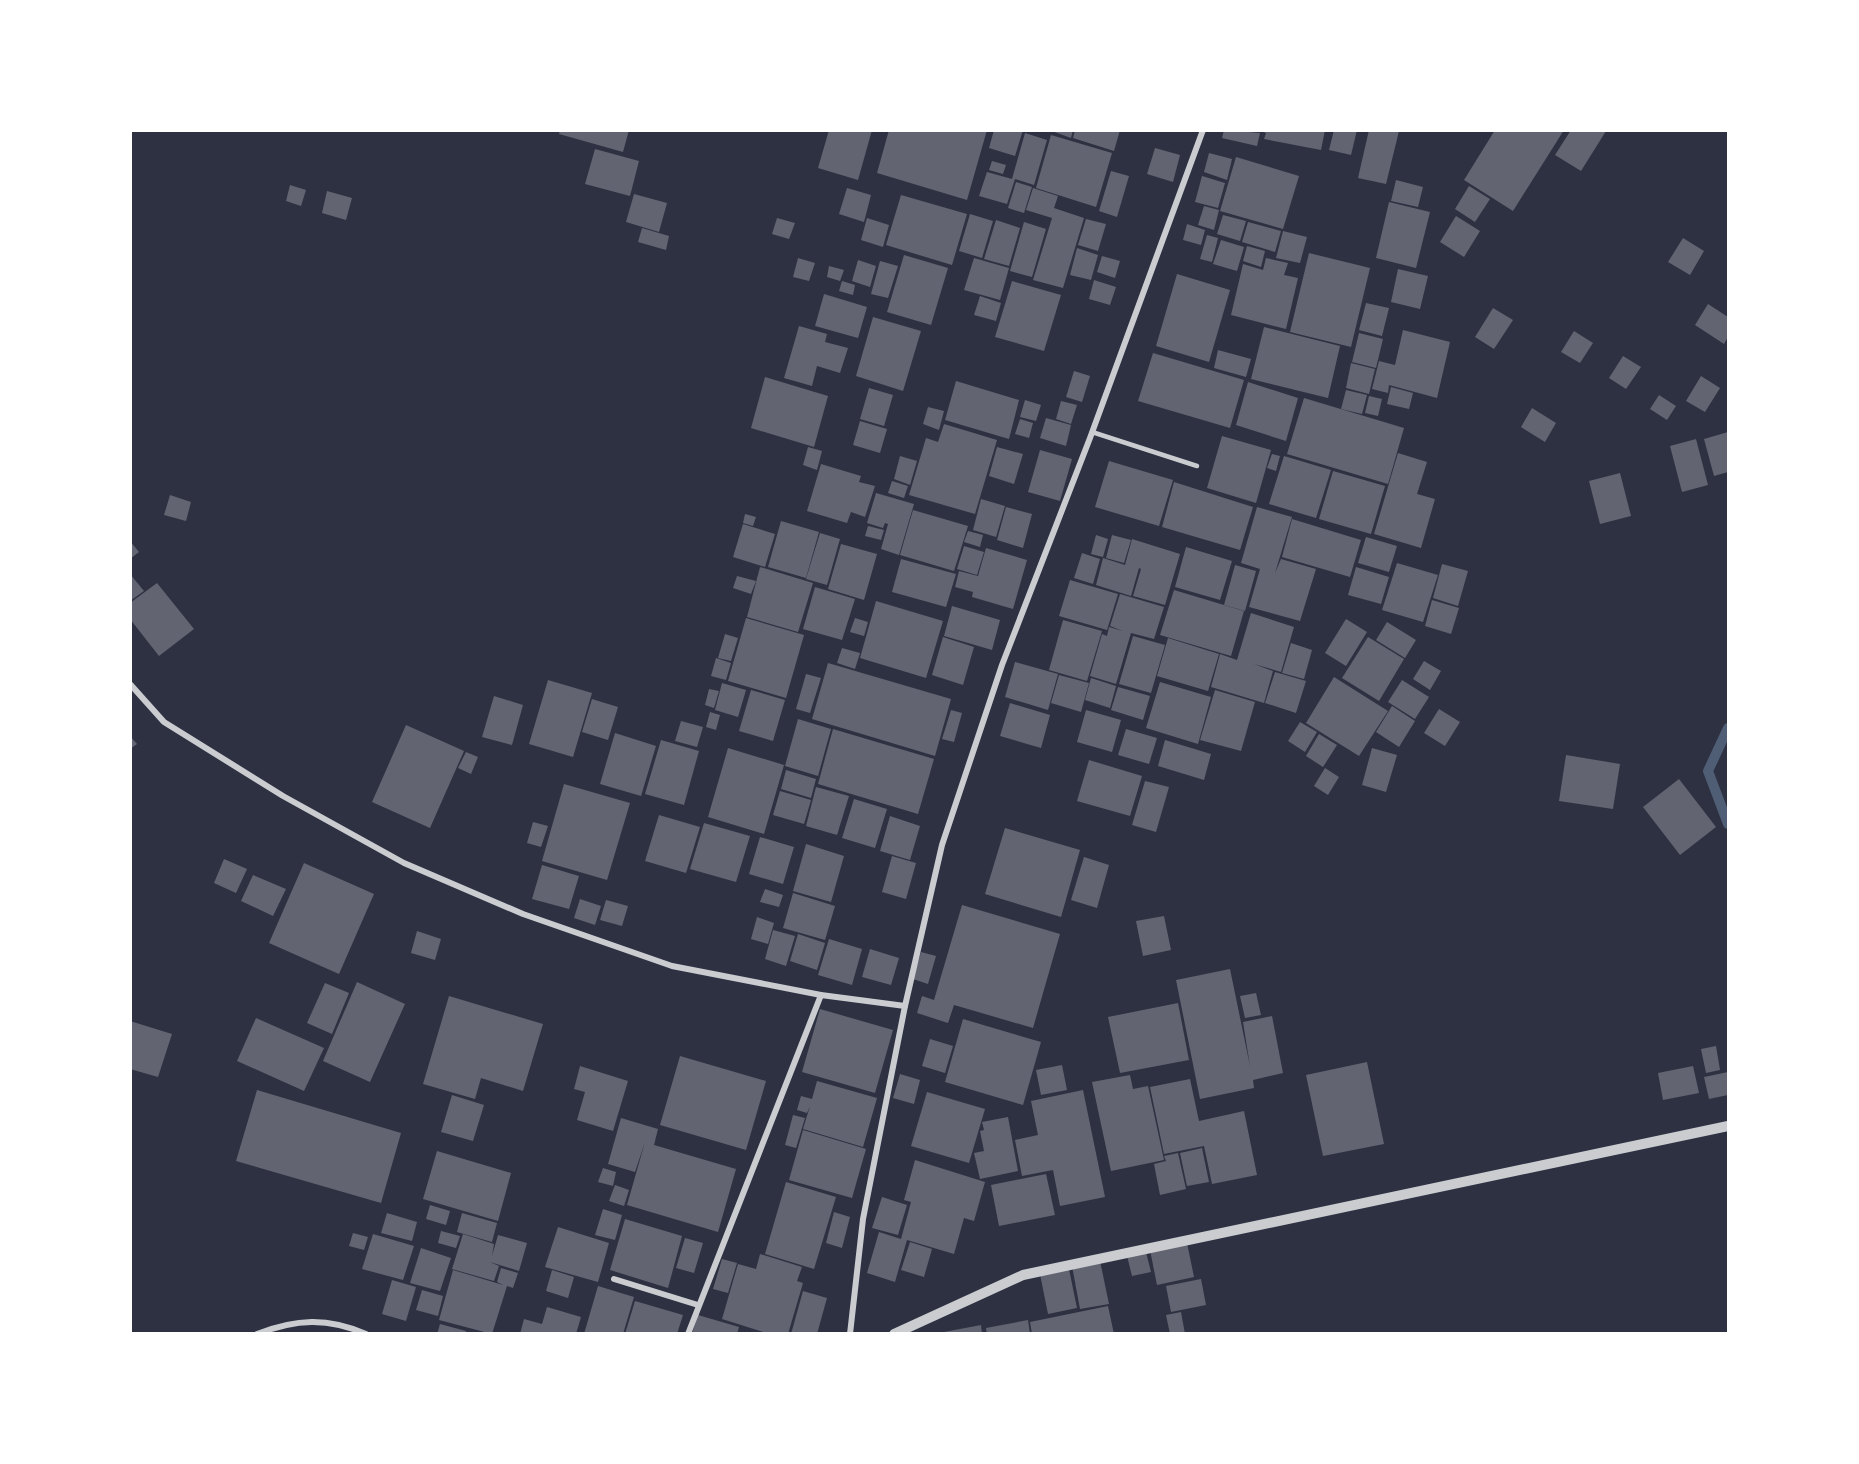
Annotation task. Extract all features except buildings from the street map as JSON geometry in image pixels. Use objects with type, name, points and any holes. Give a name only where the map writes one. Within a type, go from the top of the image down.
[{"type":"street","points":[[850,1334],[863,1220],[906,1006],[942,845],[1002,665],[1092,432],[1203,130]]},
{"type":"street","points":[[130,684],[164,722],[283,796],[404,863],[523,914],[672,966],[820,995],[906,1006]]},
{"type":"street","points":[[688,1334],[820,995]]},
{"type":"street","points":[[894,1334],[1023,1275],[1728,1126]]},
{"type":"street","points":[[615,1278],[698,1305]]},
{"type":"street","points":[[257,1334],[285,1323],[340,1323],[366,1334]]},
{"type":"lane","points":[[1092,432],[1197,466]]},
{"type":"waterway","points":[[1728,728],[1708,771],[1728,824]]}]
